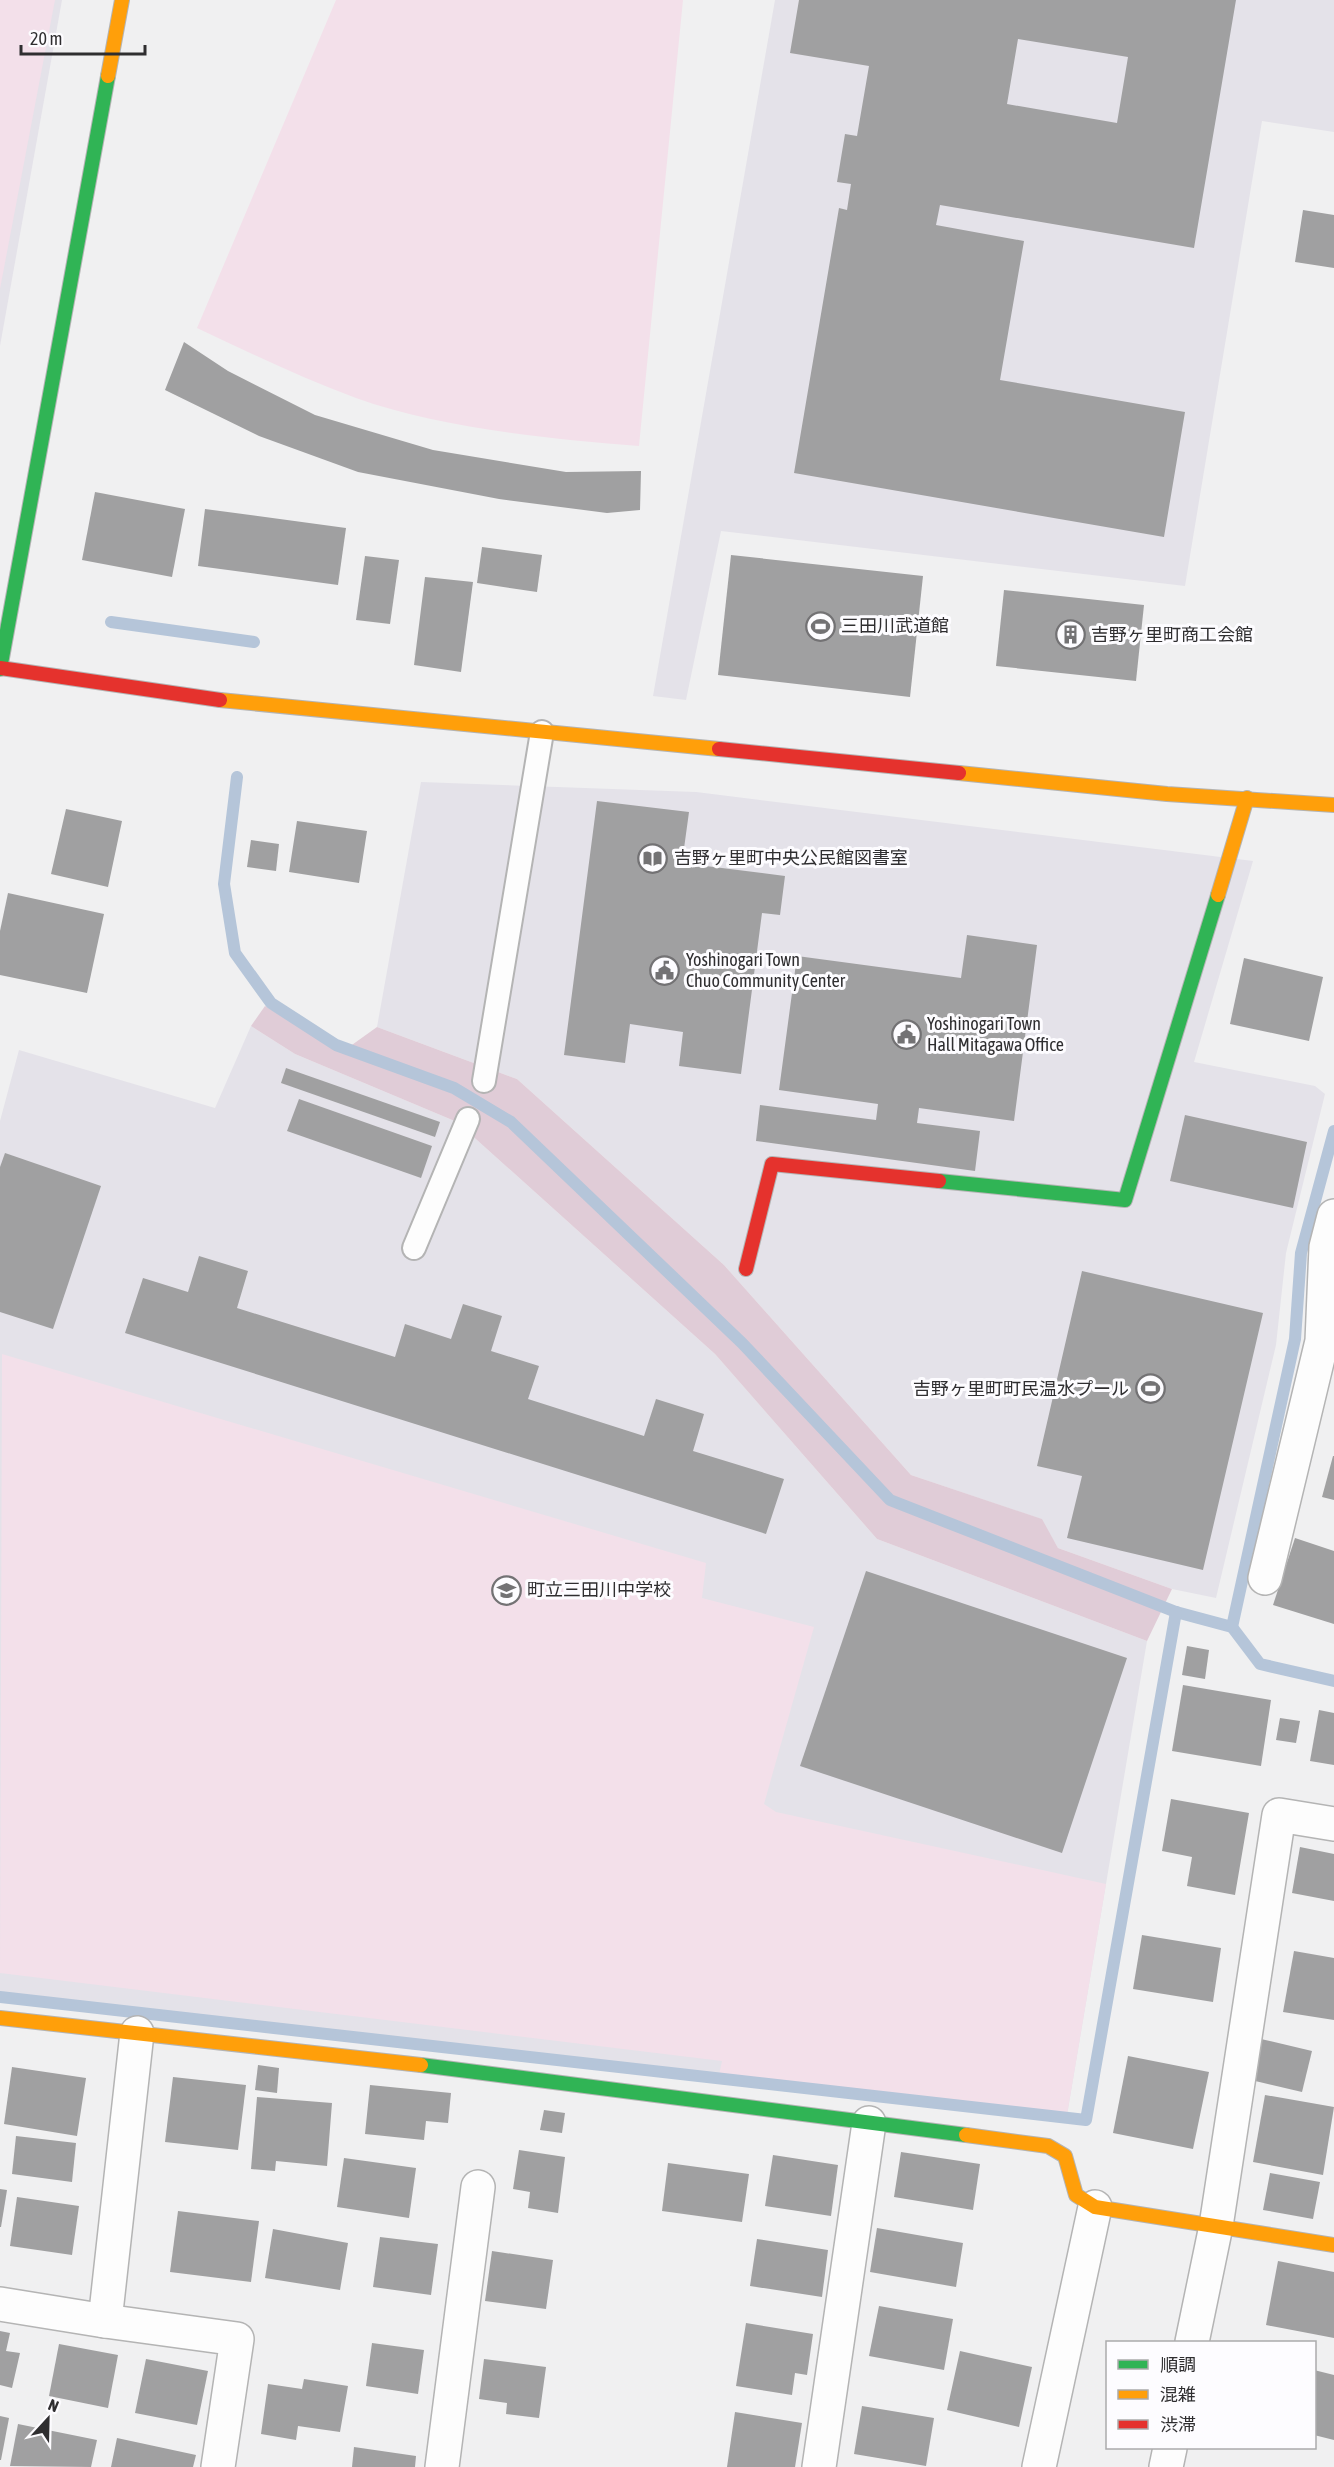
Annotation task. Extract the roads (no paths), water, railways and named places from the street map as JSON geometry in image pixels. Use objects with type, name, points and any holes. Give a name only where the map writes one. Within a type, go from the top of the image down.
[{"type":"street","points":[[122,0],[0,668],[203,698],[1167,794],[1334,805]]},
{"type":"street","points":[[746,1269],[772,1164],[1125,1200],[1247,798]]},
{"type":"street","points":[[1265,1578],[1322,1341],[1326,1247],[1334,1216]]},
{"type":"street","points":[[1191,2341],[1216,2226],[1279,1815],[1334,1824]]},
{"type":"street","points":[[0,2018],[340,2055],[1048,2146],[1065,2156],[1076,2195],[1095,2207],[1334,2245]]},
{"type":"street","points":[[105,2321],[137,2033]]},
{"type":"street","points":[[819,2467],[869,2123]]},
{"type":"street","points":[[442,2467],[478,2187]]},
{"type":"street","points":[[1039,2467],[1095,2207]]},
{"type":"street","points":[[0,2304],[237,2339],[218,2467]]},
{"type":"street","points":[[1166,2467],[1170,2449]]},
{"type":"lane","points":[[484,1081],[542,732]]},
{"type":"lane","points":[[414,1248],[468,1119]]},
{"type":"waterway","points":[[111,622],[254,642]]},
{"type":"waterway","points":[[237,777],[224,884],[235,953],[271,1003],[336,1045],[454,1088],[511,1122],[742,1343],[890,1500],[1176,1612],[1232,1627],[1260,1664],[1334,1681]]},
{"type":"waterway","points":[[1232,1627],[1295,1339],[1301,1253],[1334,1131]]},
{"type":"waterway","points":[[0,1997],[1086,2120],[1176,1612]]},
{"type":"place","name":"三田川武道館","points":[[820,626]]},
{"type":"place","name":"吉野ヶ里町商工会館","points":[[1070,635]]},
{"type":"place","name":"吉野ヶ里町中央公民館図書室","points":[[653,858]]},
{"type":"place","name":"Yoshinogari Town Chuo Community Center","points":[[665,970]]},
{"type":"place","name":"Yoshinogari Town Hall Mitagawa Office","points":[[906,1034]]},
{"type":"place","name":"吉野ヶ里町町民温水プール","points":[[1150,1389]]},
{"type":"place","name":"町立三田川中学校","points":[[506,1590]]}]
